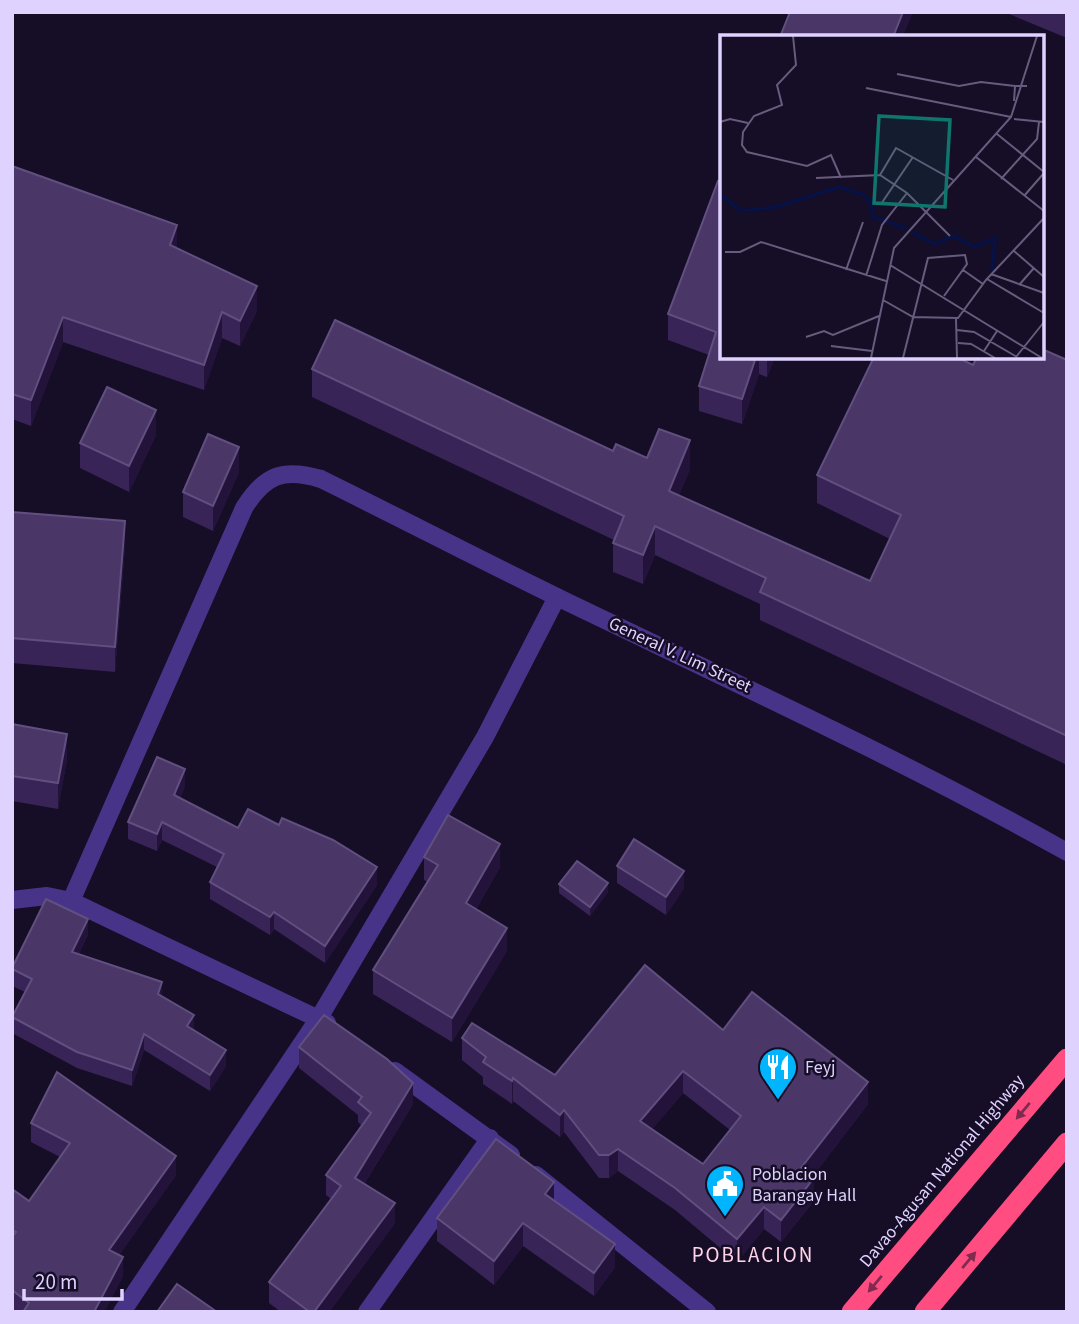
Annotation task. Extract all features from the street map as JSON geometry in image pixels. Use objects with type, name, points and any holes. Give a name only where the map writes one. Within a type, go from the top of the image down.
[{"type":"highway","name":"Davao-Agusan National Highway","points":[[852,1312],[1067,1059]]},
{"type":"highway","points":[[925,1312],[1067,1143]]},
{"type":"street","name":"General V. Lim Street","points":[[72,901],[244,508],[255,490],[270,479],[288,472],[321,479],[557,597],[807,716],[1067,852]]},
{"type":"street","points":[[122,1312],[319,1017],[485,737],[557,597]]},
{"type":"street","points":[[12,900],[47,896],[72,901],[319,1017],[342,1034]]},
{"type":"street","points":[[376,1058],[490,1138],[707,1312]]},
{"type":"street","points":[[368,1312],[490,1138]]},
{"type":"building","points":[[790,12],[903,12],[894,35],[781,35]]},
{"type":"building","points":[[12,166],[177,225],[170,245],[257,286],[240,321],[222,312],[204,365],[63,317],[31,400],[12,394]]},
{"type":"building","points":[[720,182],[720,359],[755,359],[742,399],[699,386],[716,332],[668,314]]},
{"type":"building","points":[[335,320],[613,451],[616,444],[647,458],[659,429],[690,440],[669,491],[870,581],[901,515],[817,475],[873,359],[960,359],[973,365],[976,359],[1044,359],[1044,350],[1067,360],[1067,736],[760,592],[766,578],[655,526],[643,555],[613,543],[624,516],[312,369]]},
{"type":"building","points":[[107,387],[156,410],[129,466],[80,443]]},
{"type":"building","points":[[208,434],[239,447],[213,506],[183,492]]},
{"type":"building","points":[[12,512],[125,521],[115,647],[12,638]]},
{"type":"building","points":[[12,724],[67,734],[58,783],[12,776]]},
{"type":"building","points":[[157,757],[185,769],[174,795],[238,828],[248,809],[279,825],[282,818],[333,840],[377,867],[325,946],[274,912],[270,917],[210,882],[224,854],[162,822],[157,834],[128,822]]},
{"type":"building","points":[[448,815],[500,844],[466,903],[507,928],[452,1018],[373,970],[438,865],[424,857]]},
{"type":"building","points":[[634,839],[684,871],[666,897],[617,866]]},
{"type":"building","points":[[577,861],[608,883],[590,907],[559,884]]},
{"type":"building","points":[[46,899],[88,919],[72,952],[162,982],[158,994],[194,1015],[187,1026],[226,1050],[210,1075],[144,1034],[132,1070],[77,1052],[12,1017],[32,979],[12,968]]},
{"type":"building","points":[[645,965],[723,1030],[752,992],[868,1082],[801,1168],[814,1178],[781,1220],[764,1207],[737,1239],[675,1188],[618,1149],[609,1155],[599,1155],[564,1110],[560,1115],[513,1078],[512,1081],[483,1062],[486,1057],[462,1038],[472,1023],[555,1075]],"holes":[[[683,1071],[741,1116],[703,1164],[640,1121]]]},
{"type":"building","points":[[324,1015],[387,1059],[413,1083],[355,1178],[395,1203],[314,1312],[310,1312],[269,1282],[341,1186],[326,1175],[371,1113],[358,1102],[362,1097],[299,1047]]},
{"type":"building","points":[[57,1072],[176,1156],[109,1250],[123,1257],[94,1312],[23,1312],[29,1303],[12,1290],[12,1237],[16,1232],[12,1230],[12,1189],[29,1201],[70,1143],[31,1123]]},
{"type":"building","points":[[496,1139],[554,1182],[545,1194],[615,1244],[594,1273],[523,1223],[494,1261],[437,1218]]},
{"type":"building","points":[[177,1284],[217,1312],[157,1312]]},
{"type":"place","name":"Feyj","points":[[778,1101]]},
{"type":"place","name":"Poblacion Barangay Hall","points":[[725,1218]]},
{"type":"district","name":"POBLACION","points":[[753,1255]]}]
